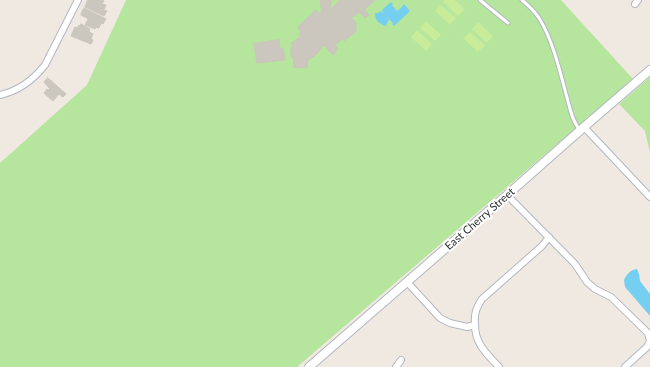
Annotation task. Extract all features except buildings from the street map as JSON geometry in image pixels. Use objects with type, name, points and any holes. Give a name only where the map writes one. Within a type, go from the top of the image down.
[{"type":"street","points":[[0,95],[9,93],[21,87],[41,70],[78,0]]},
{"type":"street","name":"East Cherry Street","points":[[309,367],[650,70]]},
{"type":"street","points":[[582,128],[650,197]]},
{"type":"street","points":[[507,196],[575,264],[587,282],[595,289],[611,297],[648,333],[650,341],[647,347],[625,367]]},
{"type":"street","points":[[499,367],[477,340],[474,316],[482,299],[536,251],[549,237]]},
{"type":"street","points":[[407,282],[440,318],[450,324],[467,327],[475,325]]},
{"type":"street","points":[[396,367],[401,360]]},
{"type":"lane","points":[[480,0],[508,23]]},
{"type":"lane","points":[[522,0],[539,18],[548,36],[570,112],[575,124],[582,128]]},
{"type":"green space","points":[[126,0],[561,0],[633,79],[297,367],[0,367],[0,163],[87,85]]},
{"type":"green space","points":[[445,0],[455,0],[465,9],[458,16],[443,2]]},
{"type":"green space","points":[[441,5],[456,18],[450,25],[435,11]]},
{"type":"green space","points":[[426,21],[441,35],[435,41],[420,28]]},
{"type":"green space","points":[[478,22],[493,36],[487,43],[472,29]]},
{"type":"green space","points":[[417,30],[432,44],[426,51],[411,37]]},
{"type":"green space","points":[[470,32],[485,45],[478,52],[463,38]]},
{"type":"green space","points":[[650,77],[650,153],[645,131],[619,104]]},
{"type":"water","points":[[391,2],[397,11],[404,4],[410,11],[394,26],[387,17],[389,20],[386,26],[378,21],[375,13],[381,11],[384,14],[382,10]]},
{"type":"water","points":[[637,269],[640,281],[650,294],[650,316],[625,287],[624,280],[626,276],[631,271]]}]
